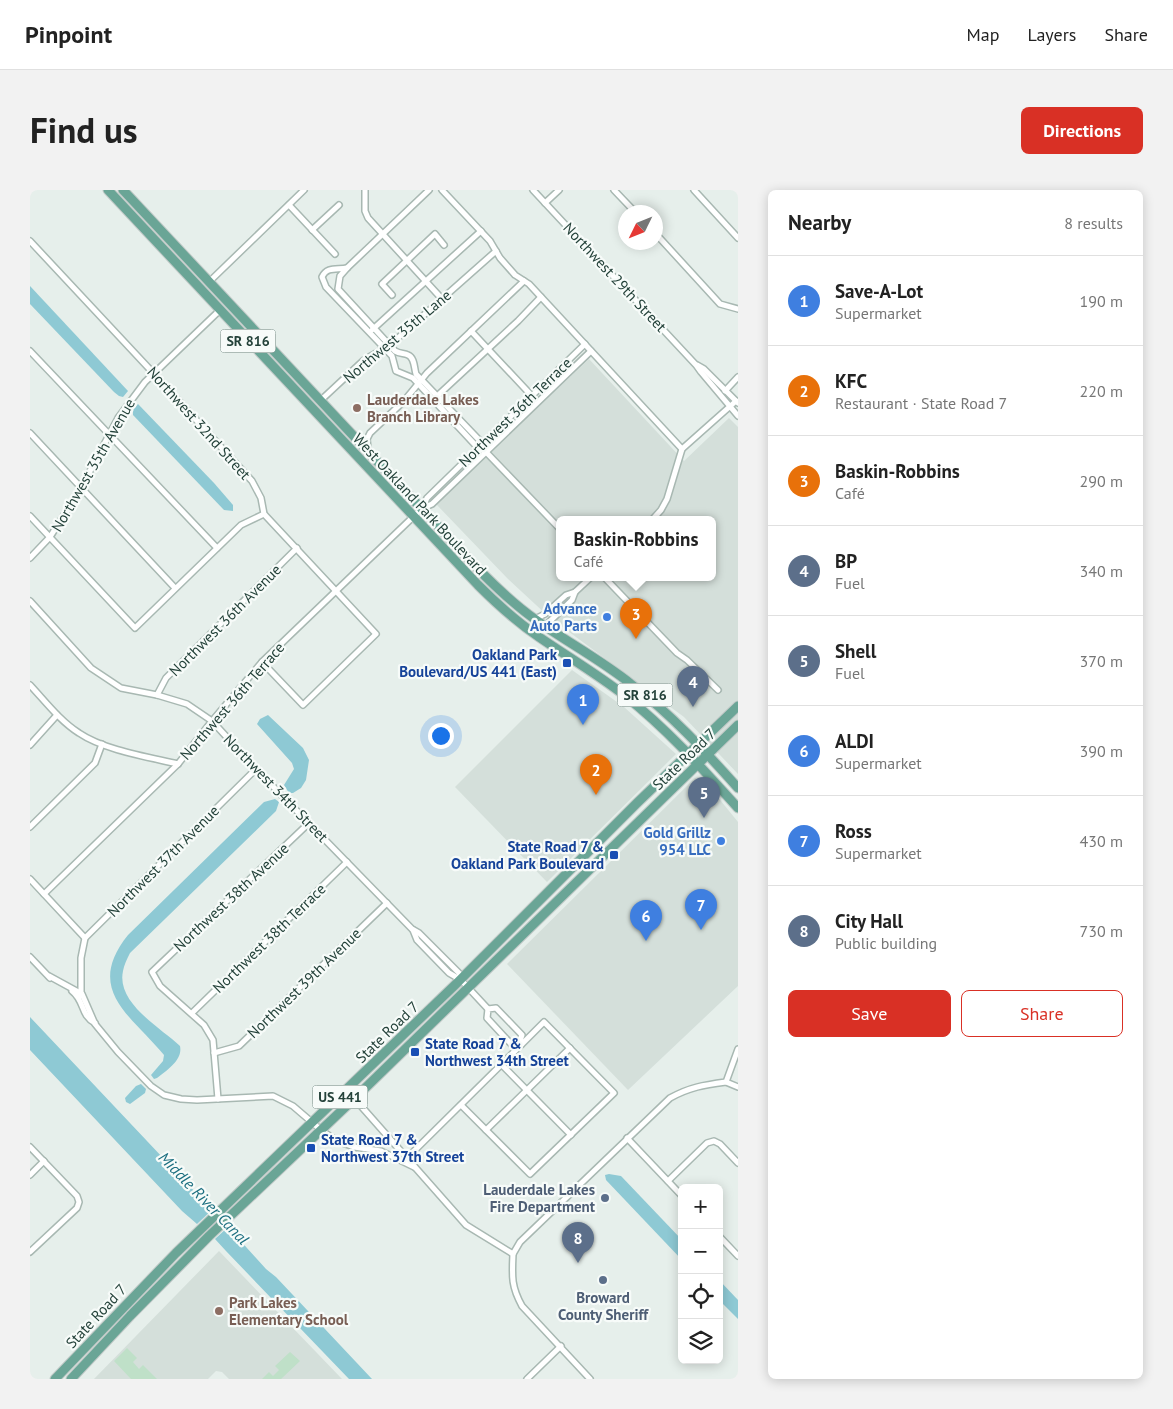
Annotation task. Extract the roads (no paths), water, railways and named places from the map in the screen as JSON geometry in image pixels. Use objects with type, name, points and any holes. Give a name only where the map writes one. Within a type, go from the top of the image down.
[{"type":"main road","name":"West Oakland Park Boulevard","points":[[108,190],[478,586],[525,626],[596,674],[656,722],[738,808]]},
{"type":"main road","name":"West Oakland Park Boulevard","points":[[123,190],[491,582],[534,619],[602,662],[632,684],[663,710],[698,744],[738,788]]},
{"type":"main road","points":[[220,310],[240,315]]},
{"type":"main road","points":[[305,401],[315,404],[320,401]]},
{"type":"main road","points":[[312,409],[330,412]]},
{"type":"main road","points":[[525,626],[545,626]]},
{"type":"main road","name":"State Road 7","points":[[55,1379],[124,1305],[218,1212],[461,980],[738,706]]},
{"type":"main road","name":"State Road 7","points":[[71,1379],[225,1220],[357,1096],[738,725]]},
{"type":"main road","points":[[540,917],[546,906],[574,879],[577,871],[574,867]]},
{"type":"main road","points":[[122,1325],[126,1312],[124,1305]]},
{"type":"street","points":[[209,282],[304,190]]},
{"type":"street","points":[[365,190],[365,211],[368,218],[442,299]]},
{"type":"street","points":[[338,289],[340,276],[346,268],[429,190]]},
{"type":"street","points":[[442,190],[490,241],[500,258],[585,344]]},
{"type":"street","name":"Northwest 29th Street","points":[[533,190],[696,365],[738,416]]},
{"type":"street","points":[[545,203],[559,190]]},
{"type":"street","points":[[614,190],[628,205]]},
{"type":"street","points":[[694,190],[738,238]]},
{"type":"street","points":[[289,205],[335,254]]},
{"type":"street","points":[[312,230],[339,205]]},
{"type":"street","points":[[370,334],[481,231]]},
{"type":"street","points":[[392,295],[382,284],[434,234],[444,245]]},
{"type":"street","name":"Northwest 32nd Street","points":[[30,241],[252,481],[261,498],[264,514],[376,634],[303,705],[262,662]]},
{"type":"street","points":[[663,242],[720,304],[738,309]]},
{"type":"street","name":"Northwest 35th Lane","points":[[320,401],[364,360],[390,345],[496,251]]},
{"type":"street","points":[[346,268],[329,269],[323,274],[322,277],[326,287],[392,356],[396,372],[410,376],[478,448],[486,452],[556,526]]},
{"type":"street","points":[[368,452],[367,438],[370,433],[471,331],[524,281]]},
{"type":"street","points":[[326,287],[335,286],[395,351],[411,358],[416,374],[483,444],[486,452]]},
{"type":"street","points":[[433,400],[541,298]]},
{"type":"street","name":"Northwest 35th Avenue","points":[[30,558],[50,538],[81,488],[109,435],[134,394],[220,310]]},
{"type":"street","points":[[471,331],[531,395]]},
{"type":"street","name":"Northwest 36th Terrace","points":[[44,894],[178,764],[262,662],[413,517],[421,509],[427,498],[585,344],[682,450]]},
{"type":"street","points":[[30,351],[217,548]]},
{"type":"street","name":"Northwest 36th Terrace","points":[[421,509],[432,504],[591,351]]},
{"type":"street","name":"Northwest 29th Street","points":[[696,365],[704,369],[737,402]]},
{"type":"street","points":[[721,394],[738,377]]},
{"type":"street","points":[[656,516],[667,499],[682,450],[730,406],[737,402]]},
{"type":"street","points":[[30,433],[175,588]]},
{"type":"street","points":[[30,516],[135,628],[241,525],[264,514]]},
{"type":"street","name":"Northwest 36th Avenue","points":[[157,695],[166,678],[297,548]]},
{"type":"street","points":[[534,619],[545,614],[566,595],[575,592],[587,581]]},
{"type":"street","points":[[608,581],[677,653],[695,667],[718,690]]},
{"type":"street","points":[[545,626],[572,600],[575,592]]},
{"type":"street","name":"Northwest 34th Street","points":[[30,601],[92,668],[121,688],[157,695],[187,704],[212,721],[256,769],[412,929],[417,940],[449,973],[461,980],[488,1009],[487,1018],[512,1045],[520,1044],[522,1035],[496,1008],[488,1009]]},
{"type":"street","points":[[30,685],[58,715],[79,733],[102,744],[178,764]]},
{"type":"street","points":[[30,744],[58,715]]},
{"type":"street","points":[[30,828],[95,763],[102,744]]},
{"type":"street","name":"Northwest 37th Avenue","points":[[85,938],[256,769]]},
{"type":"street","name":"Northwest 38th Avenue","points":[[192,1013],[160,986],[152,972],[309,823]]},
{"type":"street","name":"Northwest 38th Terrace","points":[[192,1013],[347,862]]},
{"type":"street","points":[[30,879],[85,938],[74,991]]},
{"type":"street","name":"Northwest 39th Avenue","points":[[214,1054],[239,1046],[387,903]]},
{"type":"street","points":[[30,957],[52,981],[81,996]]},
{"type":"street","points":[[81,958],[81,996],[85,1015],[151,1086],[164,1095],[189,1100],[273,1096],[293,1106],[337,1141],[354,1147],[380,1151],[414,1167]]},
{"type":"street","points":[[192,1013],[204,1025],[213,1040],[218,1099]]},
{"type":"street","points":[[407,1158],[544,1022],[614,1093],[530,1174],[462,1105]]},
{"type":"street","points":[[486,1130],[570,1048]]},
{"type":"street","points":[[726,1082],[738,1049]]},
{"type":"street","points":[[501,1064],[571,1134]]},
{"type":"street","points":[[590,1379],[522,1306],[515,1293],[512,1278],[513,1254],[520,1242],[670,1098],[686,1089],[701,1085],[726,1082],[738,1087]]},
{"type":"street","points":[[357,1096],[361,1106],[466,1225],[513,1254]]},
{"type":"street","points":[[627,1138],[678,1192]]},
{"type":"street","points":[[668,1181],[707,1143],[714,1141],[720,1144],[738,1163]]},
{"type":"street","points":[[30,1146],[77,1196],[79,1202],[77,1208],[30,1252]]},
{"type":"street","points":[[30,1175],[44,1162]]},
{"type":"street","points":[[723,1240],[738,1256]]},
{"type":"street","points":[[527,1379],[561,1346]]},
{"type":"water","points":[[30,286],[128,391],[123,397],[114,392],[30,304]]},
{"type":"water","points":[[138,404],[214,483],[233,505],[233,511],[224,510],[133,415],[133,410]]},
{"type":"water","points":[[268,715],[303,748],[309,760],[306,780],[301,788],[293,793],[289,793],[284,785],[294,769],[292,763],[257,724],[260,719]]},
{"type":"water","points":[[275,799],[279,802],[276,811],[130,953],[126,962],[123,971],[123,983],[126,994],[142,1014],[180,1046],[177,1060],[165,1072],[154,1079],[151,1075],[163,1061],[164,1055],[117,1001],[111,987],[110,971],[116,954],[128,935],[264,802]]},
{"type":"water","points":[[30,1017],[197,1194],[214,1208],[197,1224],[182,1211],[30,1050]]},
{"type":"water","points":[[141,1084],[146,1089],[145,1093],[130,1104],[126,1102],[125,1098],[136,1086]]},
{"type":"water","points":[[605,1175],[621,1176],[678,1236],[678,1256],[606,1180]]},
{"type":"water","points":[[228,1227],[372,1379],[349,1379],[226,1251],[215,1239]]},
{"type":"water","points":[[723,1284],[738,1300],[738,1319],[723,1304]]},
{"type":"place","name":"Lauderdale Lakes Branch Library","points":[[357,408]]},
{"type":"place","name":"Advance Auto Parts","points":[[607,617]]},
{"type":"place","name":"Baskin-Robbins","points":[[636,639]]},
{"type":"place","name":"Oakland Park Boulevard/US 441 (East)","points":[[567,663]]},
{"type":"place","name":"BP","points":[[693,707]]},
{"type":"place","name":"Save-A-Lot","points":[[583,725]]},
{"type":"place","name":"KFC","points":[[596,795]]},
{"type":"place","name":"Shell","points":[[704,818]]},
{"type":"place","name":"Gold Grillz 954 LLC","points":[[721,841]]},
{"type":"place","name":"State Road 7 & Oakland Park Boulevard","points":[[614,855]]},
{"type":"place","name":"Ross","points":[[701,930]]},
{"type":"place","name":"ALDI","points":[[646,941]]},
{"type":"place","name":"State Road 7 & Northwest 34th Street","points":[[415,1052]]},
{"type":"place","name":"State Road 7 & Northwest 37th Street","points":[[311,1148]]},
{"type":"place","name":"Lauderdale Lakes Fire Department","points":[[605,1198]]},
{"type":"place","name":"City Hall","points":[[578,1263]]},
{"type":"place","name":"Broward County Sheriff","points":[[603,1280]]},
{"type":"place","name":"Park Lakes Elementary School","points":[[219,1311]]},
{"type":"water label","name":"Middle River Canal","points":[[204,1198]]}]
